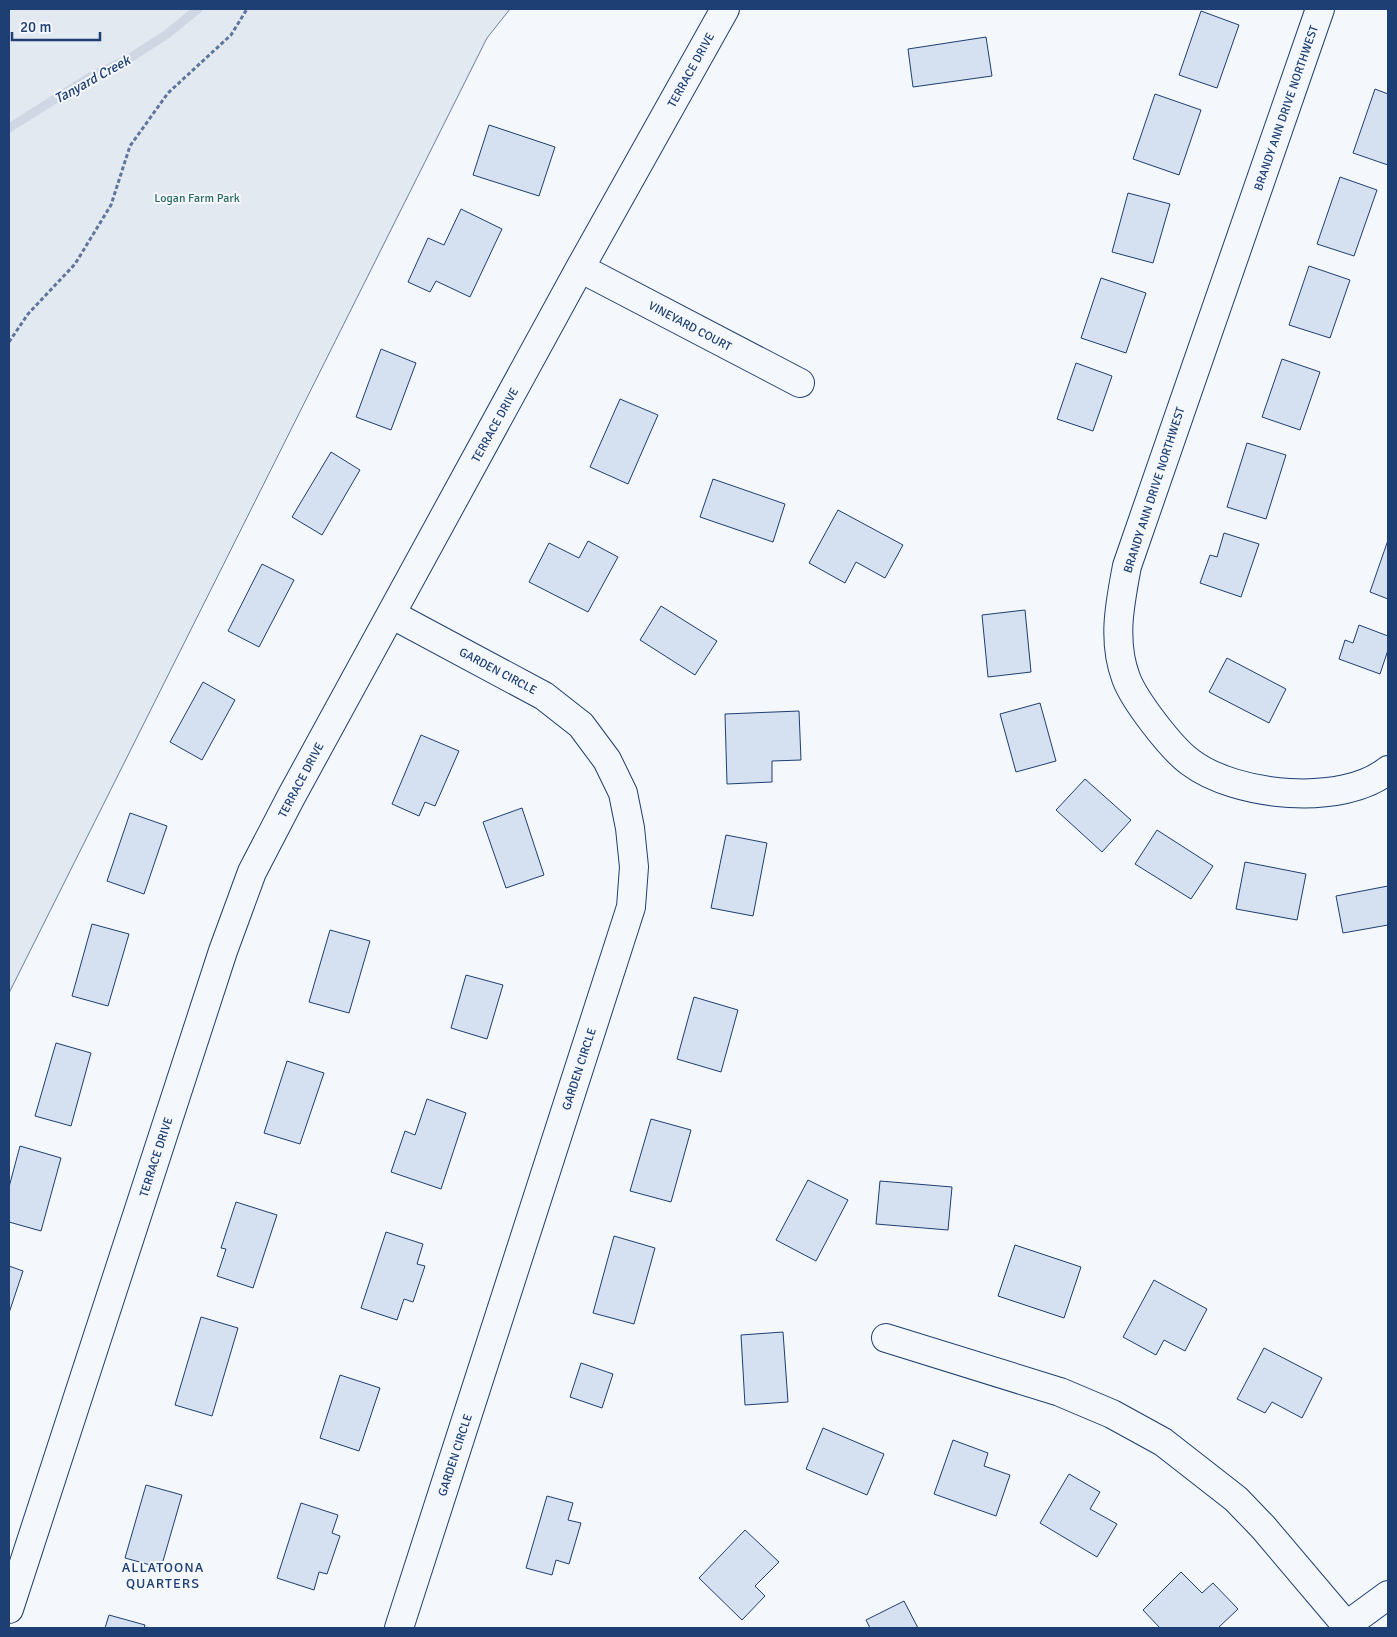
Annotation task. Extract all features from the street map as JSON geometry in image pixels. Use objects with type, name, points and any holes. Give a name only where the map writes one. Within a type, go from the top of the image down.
[{"type":"street","name":"TERRACE DRIVE","points":[[9,1610],[223,951],[252,872],[580,268],[725,9]]},
{"type":"street","name":"BRANDY ANN DRIVE NORTHWEST","points":[[1320,9],[1127,566],[1118,613],[1119,649],[1126,678],[1137,701],[1168,739],[1190,762],[1214,776],[1242,786],[1284,794],[1333,792],[1378,779],[1388,770]]},
{"type":"street","name":"VINEYARD COURT","points":[[580,268],[800,383]]},
{"type":"street","name":"GARDEN CIRCLE","points":[[391,614],[544,696],[581,725],[607,760],[623,793],[630,828],[634,867],[630,907],[399,1628]]},
{"type":"street","points":[[886,1338],[1060,1392],[1112,1414],[1162,1442],[1236,1499],[1263,1527],[1344,1627],[1388,1595]]},
{"type":"path","points":[[9,342],[28,314],[75,264],[111,205],[130,146],[168,93],[231,35],[247,9]]},
{"type":"green space","name":"Logan Farm Park","points":[[9,9],[510,9],[487,38],[9,993]]},
{"type":"building","points":[[1201,11],[1239,25],[1217,88],[1179,75]]},
{"type":"building","points":[[986,37],[992,76],[913,87],[908,49]]},
{"type":"building","points":[[1375,89],[1388,94],[1388,165],[1353,153]]},
{"type":"building","points":[[1155,94],[1201,110],[1179,175],[1133,159]]},
{"type":"building","points":[[489,125],[555,147],[539,196],[473,175]]},
{"type":"building","points":[[1340,177],[1377,190],[1354,256],[1317,244]]},
{"type":"building","points":[[1128,193],[1170,204],[1153,263],[1112,252]]},
{"type":"building","points":[[461,209],[502,229],[470,297],[436,281],[430,292],[408,282],[428,238],[444,245]]},
{"type":"building","points":[[1309,266],[1350,280],[1330,338],[1289,325]]},
{"type":"building","points":[[1101,278],[1146,293],[1126,353],[1081,338]]},
{"type":"building","points":[[381,349],[416,363],[391,430],[356,417]]},
{"type":"building","points":[[1282,359],[1320,372],[1300,430],[1262,417]]},
{"type":"building","points":[[1076,363],[1112,376],[1093,431],[1057,419]]},
{"type":"building","points":[[620,399],[658,415],[628,484],[590,467]]},
{"type":"building","points":[[1247,443],[1286,455],[1266,519],[1227,507]]},
{"type":"building","points":[[331,452],[360,470],[322,535],[292,517]]},
{"type":"building","points":[[713,479],[785,504],[773,542],[700,517]]},
{"type":"building","points":[[838,510],[903,545],[885,578],[856,562],[845,583],[809,563]]},
{"type":"building","points":[[1224,533],[1259,544],[1241,597],[1200,583],[1210,555],[1217,557]]},
{"type":"building","points":[[1388,540],[1388,599],[1370,592]]},
{"type":"building","points":[[588,541],[618,557],[588,612],[529,582],[549,543],[579,558]]},
{"type":"building","points":[[262,564],[294,580],[259,647],[228,631]]},
{"type":"building","points":[[661,606],[717,641],[695,675],[640,640]]},
{"type":"building","points":[[1025,610],[1031,672],[988,677],[982,615]]},
{"type":"building","points":[[1359,625],[1388,636],[1388,650],[1380,674],[1339,659],[1345,640],[1353,643]]},
{"type":"building","points":[[1227,658],[1286,689],[1269,723],[1209,692]]},
{"type":"building","points":[[203,682],[235,700],[202,760],[170,742]]},
{"type":"building","points":[[1040,703],[1056,761],[1016,772],[1000,714]]},
{"type":"building","points":[[799,711],[801,760],[772,761],[772,782],[727,784],[725,714]]},
{"type":"building","points":[[421,735],[459,751],[435,806],[425,802],[419,816],[392,804]]},
{"type":"building","points":[[1085,779],[1131,820],[1102,852],[1056,810]]},
{"type":"building","points":[[522,808],[544,875],[506,888],[483,822]]},
{"type":"building","points":[[130,813],[167,826],[144,894],[107,881]]},
{"type":"building","points":[[1157,830],[1213,866],[1191,899],[1135,864]]},
{"type":"building","points":[[726,835],[767,843],[753,916],[711,908]]},
{"type":"building","points":[[1245,862],[1306,874],[1297,920],[1236,909]]},
{"type":"building","points":[[1388,886],[1388,925],[1343,933],[1336,896]]},
{"type":"building","points":[[92,924],[129,934],[108,1006],[72,996]]},
{"type":"building","points":[[330,930],[370,941],[349,1013],[309,1002]]},
{"type":"building","points":[[466,975],[503,985],[487,1039],[451,1028]]},
{"type":"building","points":[[694,997],[738,1010],[721,1072],[677,1059]]},
{"type":"building","points":[[56,1043],[91,1053],[71,1126],[35,1116]]},
{"type":"building","points":[[287,1061],[324,1073],[300,1144],[264,1133]]},
{"type":"building","points":[[427,1099],[466,1113],[441,1189],[391,1172],[405,1131],[415,1135]]},
{"type":"building","points":[[651,1119],[691,1130],[671,1202],[630,1191]]},
{"type":"building","points":[[20,1146],[61,1158],[41,1231],[9,1222],[9,1187]]},
{"type":"building","points":[[808,1180],[848,1200],[816,1261],[776,1240]]},
{"type":"building","points":[[880,1181],[952,1187],[948,1230],[876,1224]]},
{"type":"building","points":[[236,1202],[277,1215],[253,1288],[217,1276],[226,1249],[221,1248]]},
{"type":"building","points":[[386,1232],[423,1244],[417,1264],[425,1266],[413,1302],[404,1299],[397,1320],[361,1308]]},
{"type":"building","points":[[614,1236],[655,1248],[634,1324],[593,1313]]},
{"type":"building","points":[[1015,1245],[1081,1267],[1064,1318],[998,1296]]},
{"type":"building","points":[[9,1266],[23,1271],[9,1313]]},
{"type":"building","points":[[1154,1280],[1207,1309],[1185,1351],[1164,1340],[1156,1355],[1123,1337]]},
{"type":"building","points":[[201,1317],[238,1328],[212,1416],[175,1405]]},
{"type":"building","points":[[783,1332],[788,1402],[745,1405],[741,1335]]},
{"type":"building","points":[[1264,1348],[1322,1378],[1302,1418],[1272,1402],[1265,1413],[1237,1399]]},
{"type":"building","points":[[581,1363],[613,1374],[602,1408],[570,1397]]},
{"type":"building","points":[[340,1375],[380,1388],[359,1451],[320,1438]]},
{"type":"building","points":[[823,1428],[884,1454],[867,1495],[806,1469]]},
{"type":"building","points":[[953,1440],[988,1453],[984,1466],[1010,1475],[996,1516],[934,1494]]},
{"type":"building","points":[[1069,1474],[1100,1492],[1090,1509],[1117,1524],[1097,1557],[1040,1523]]},
{"type":"building","points":[[146,1485],[182,1495],[161,1568],[125,1558]]},
{"type":"building","points":[[547,1496],[573,1503],[568,1520],[581,1523],[569,1564],[556,1560],[552,1575],[526,1568]]},
{"type":"building","points":[[301,1503],[338,1515],[332,1533],[340,1536],[327,1574],[319,1572],[314,1590],[277,1578]]},
{"type":"building","points":[[745,1530],[779,1562],[755,1586],[765,1596],[742,1620],[699,1578]]},
{"type":"building","points":[[1181,1572],[1202,1593],[1213,1583],[1238,1609],[1218,1628],[1160,1628],[1143,1610]]},
{"type":"building","points":[[904,1601],[918,1628],[870,1628],[866,1620]]},
{"type":"building","points":[[109,1615],[145,1625],[144,1628],[105,1628]]},
{"type":"waterway","name":"Tanyard Creek","points":[[9,128],[90,77],[130,58],[167,34],[198,9]]},
{"type":"district","name":"ALLATOONA QUARTERS","points":[[163,1575]]}]
